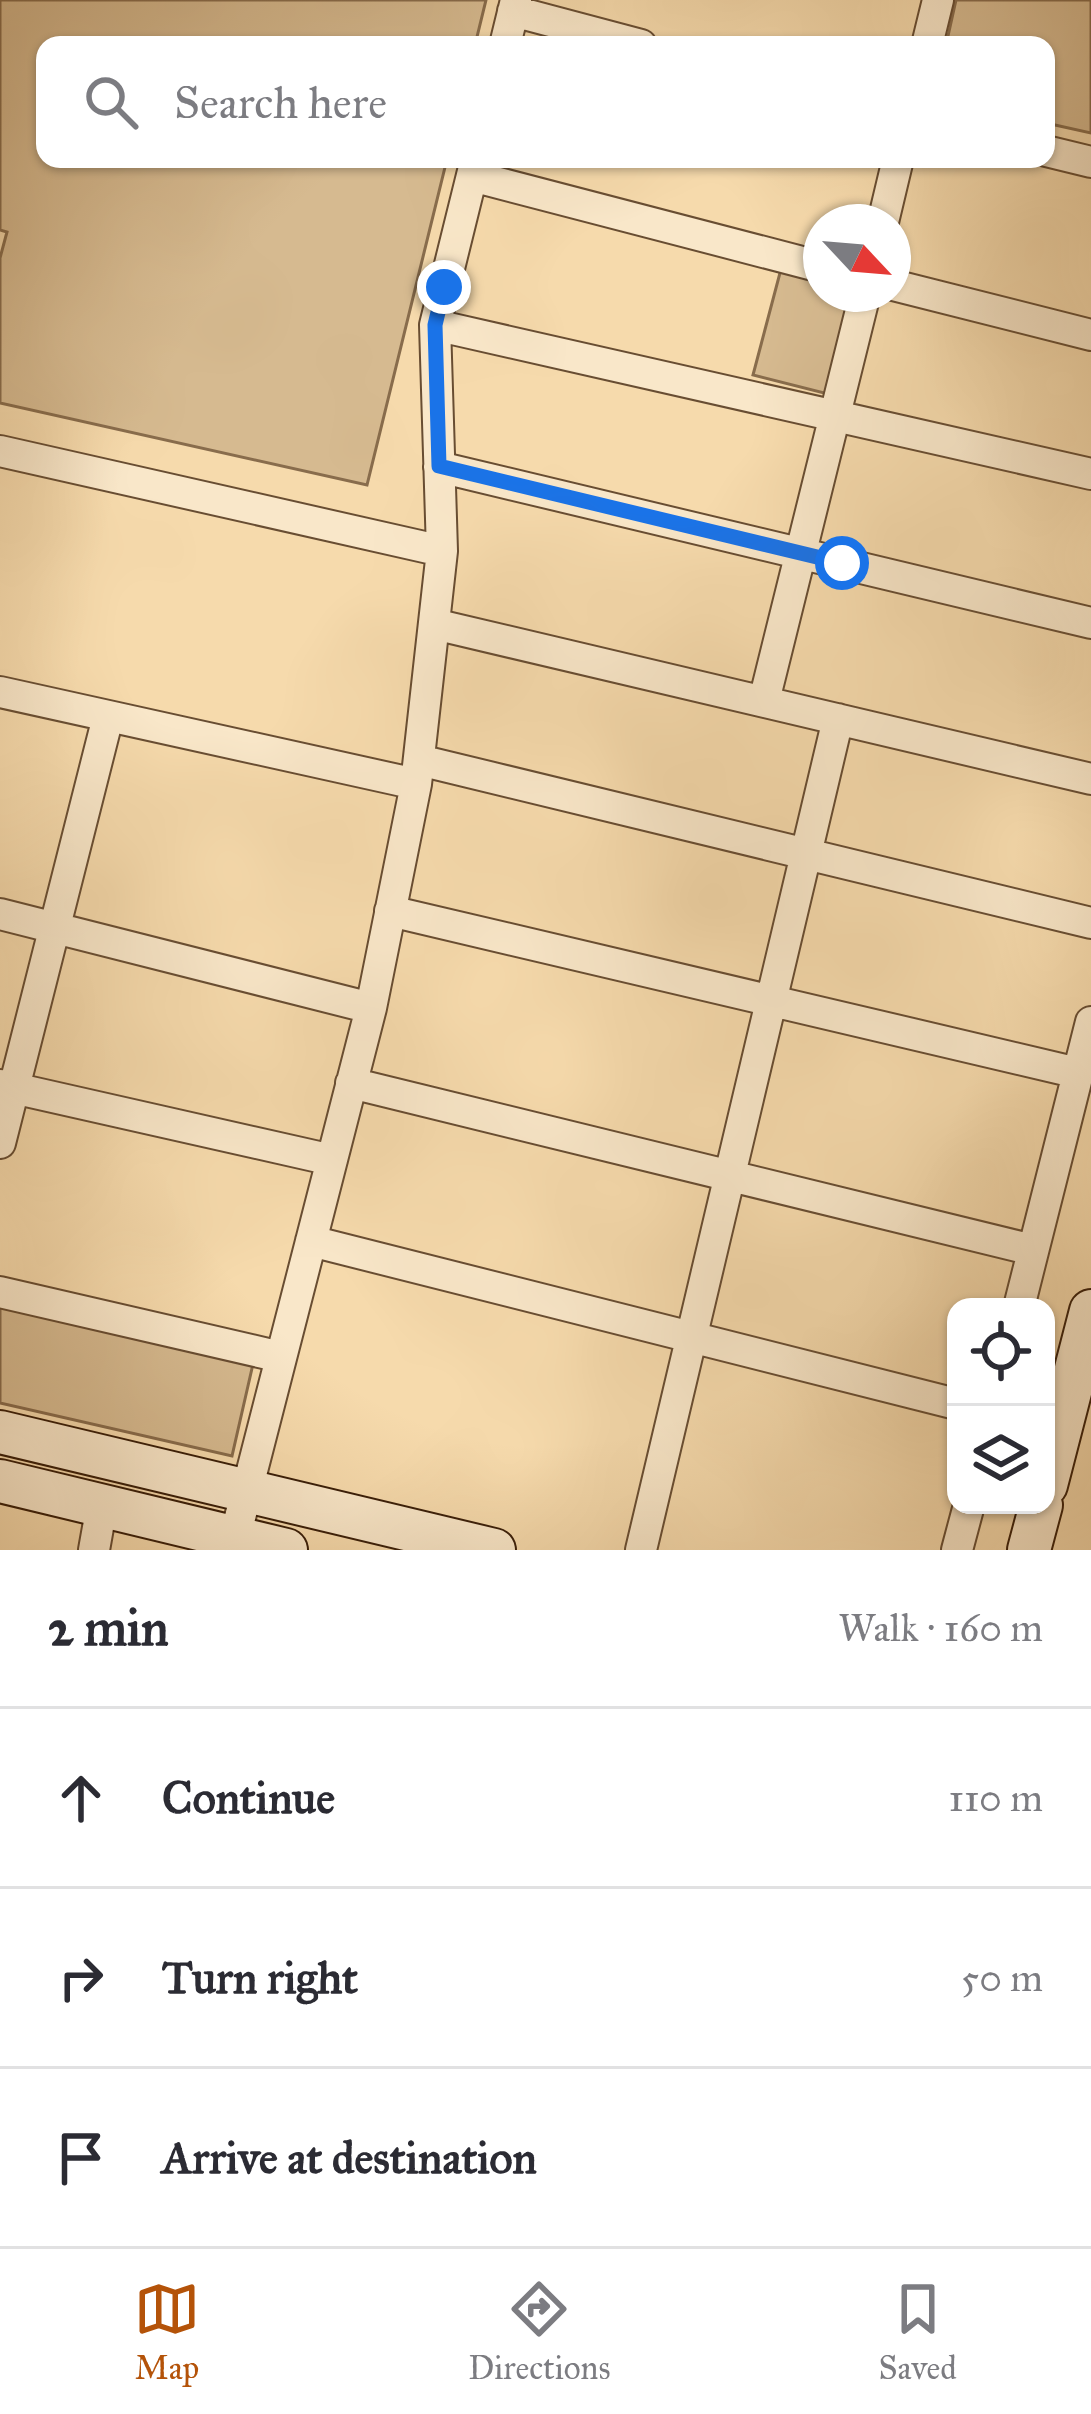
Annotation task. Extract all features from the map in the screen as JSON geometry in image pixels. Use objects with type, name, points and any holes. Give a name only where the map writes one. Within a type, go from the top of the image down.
[{"type":"main road","points":[[1055,1450],[1091,1311]]},
{"type":"main road","points":[[0,1432],[494,1550]]},
{"type":"main road","points":[[0,1481],[286,1550]]},
{"type":"main road","points":[[1029,1550],[1039,1514]]},
{"type":"street","points":[[929,36],[938,0]]},
{"type":"street","points":[[507,36],[515,6],[612,36]]},
{"type":"street","points":[[1055,153],[1091,163]]},
{"type":"street","points":[[235,1537],[371,1008],[417,772],[442,551],[435,325],[474,168],[803,262]]},
{"type":"street","points":[[887,204],[896,168]]},
{"type":"street","points":[[911,290],[1091,335]]},
{"type":"street","points":[[764,701],[861,312]]},
{"type":"street","points":[[435,325],[1091,474]]},
{"type":"street","points":[[0,452],[442,551]]},
{"type":"street","points":[[439,466],[1091,623]]},
{"type":"street","points":[[434,624],[1091,779]]},
{"type":"street","points":[[0,692],[108,717],[417,772],[807,854],[1091,923]]},
{"type":"street","points":[[0,1143],[7,1086],[54,928],[108,717]]},
{"type":"street","points":[[641,1550],[838,719]]},
{"type":"street","points":[[390,911],[1078,1073]]},
{"type":"street","points":[[0,914],[371,1008]]},
{"type":"street","points":[[1021,1298],[1091,1022]]},
{"type":"street","points":[[352,1083],[1033,1250]]},
{"type":"street","points":[[7,1086],[332,1160]]},
{"type":"street","points":[[310,1240],[947,1402]]},
{"type":"street","points":[[0,1292],[281,1357]]},
{"type":"street","points":[[94,1550],[102,1505]]},
{"type":"street","points":[[957,1550],[967,1514]]},
{"type":"shaded area","points":[[0,0],[486,0],[477,36],[36,36],[36,168],[445,168],[367,485],[0,403],[0,258],[7,232],[0,230]]},
{"type":"shaded area","points":[[956,0],[1091,0],[1091,133],[1055,125],[1055,36],[948,36]]},
{"type":"shaded area","points":[[781,269],[803,274],[803,312],[849,312],[828,394],[753,375]]},
{"type":"shaded area","points":[[0,1306],[253,1364],[232,1456],[0,1403]]},
{"type":"route","points":[[444,287],[435,325],[439,466],[842,563]]}]
